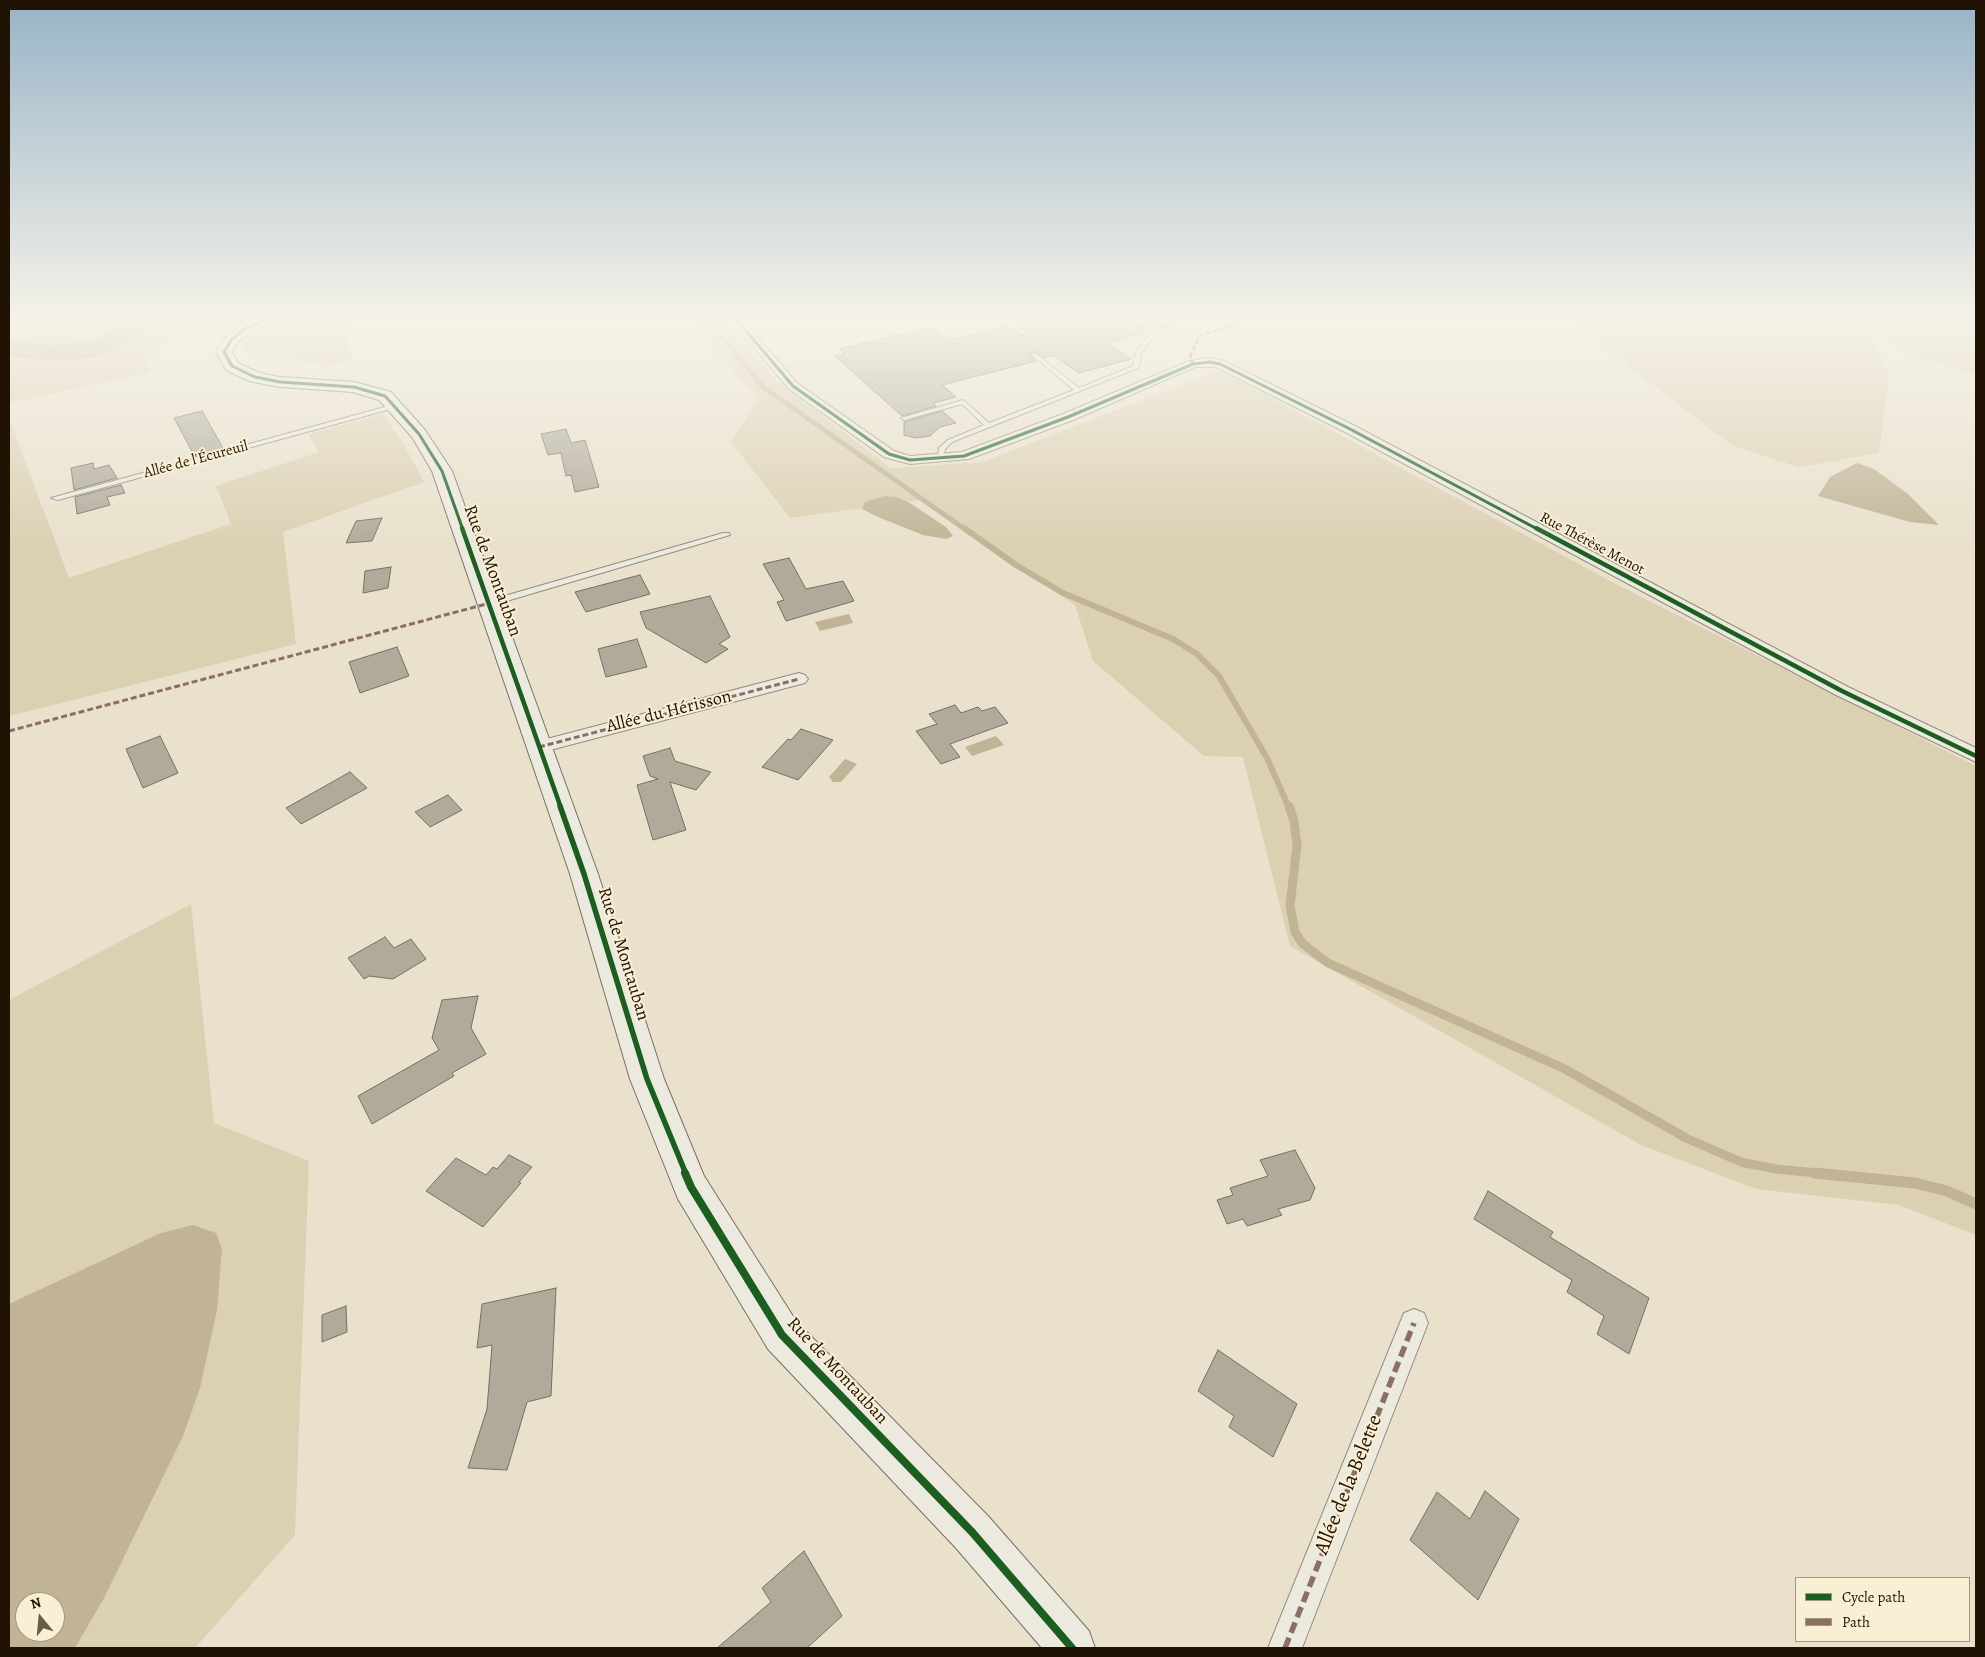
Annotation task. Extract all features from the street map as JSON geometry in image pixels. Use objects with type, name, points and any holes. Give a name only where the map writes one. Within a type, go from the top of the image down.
[{"type":"street","name":"Rue de Montauban","points":[[383,395],[396,406],[419,434],[442,472],[490,603],[584,874],[647,1079],[691,1187],[782,1335],[972,1532],[1072,1648]]},
{"type":"street","points":[[806,395],[889,454],[910,460],[941,458]]},
{"type":"street","name":"Rue Thérèse Menot","points":[[941,458],[964,456],[1120,395]]},
{"type":"street","name":"Rue Thérèse Menot","points":[[1282,395],[1842,691],[1976,756]]},
{"type":"street","name":"Allée du Hérisson","points":[[539,746],[799,679]]},
{"type":"street","name":"Allée de la Belette","points":[[1285,1648],[1414,1323]]},
{"type":"lane","points":[[941,458],[942,448],[950,441],[1064,395]]},
{"type":"lane","points":[[904,418],[963,402],[988,425]]},
{"type":"lane","name":"Allée de l'Écureuil","points":[[55,498],[396,406]]},
{"type":"lane","points":[[490,603],[726,535]]},
{"type":"shaded area","points":[[9,395],[44,395],[9,403]]},
{"type":"shaded area","points":[[756,395],[796,395],[891,468],[982,462],[1154,395],[1267,395],[1612,582],[1976,766],[1976,1235],[1899,1205],[1756,1189],[1641,1145],[1290,946],[1243,757],[1204,756],[1093,661],[1075,605],[920,500],[790,518],[731,442],[758,398]]},
{"type":"shaded area","points":[[1666,395],[1886,395],[1879,453],[1799,467],[1733,446]]},
{"type":"shaded area","points":[[383,414],[407,450],[424,482],[283,532],[296,644],[9,716],[9,418],[69,578],[231,524],[216,486],[319,452],[308,434]]},
{"type":"shaded area","points":[[1857,463],[1874,469],[1908,494],[1939,525],[1910,522],[1818,496],[1830,477]]},
{"type":"shaded area","points":[[885,496],[897,497],[910,503],[946,527],[953,536],[946,539],[923,535],[862,509],[865,502]]},
{"type":"shaded area","points":[[849,614],[853,623],[820,631],[815,622]]},
{"type":"shaded area","points":[[996,736],[1004,745],[972,756],[965,747]]},
{"type":"shaded area","points":[[845,759],[857,764],[841,782],[833,782],[829,777]]},
{"type":"shaded area","points":[[191,904],[214,1123],[309,1161],[295,1535],[195,1648],[9,1648],[9,1000]]},
{"type":"shaded area","points":[[193,1225],[216,1233],[222,1249],[217,1310],[200,1388],[183,1436],[104,1598],[75,1648],[9,1648],[9,1304],[161,1233]]},
{"type":"building","points":[[879,395],[954,395],[956,397],[933,403],[936,406],[902,416]]},
{"type":"building","points":[[202,411],[223,448],[194,455],[174,418]]},
{"type":"building","points":[[942,411],[956,423],[940,427],[930,436],[916,438],[904,435],[904,422]]},
{"type":"building","points":[[566,429],[571,443],[585,440],[599,487],[575,492],[571,475],[566,476],[561,453],[548,455],[541,434]]},
{"type":"building","points":[[93,463],[94,469],[109,465],[117,478],[74,490],[71,468]]},
{"type":"building","points":[[121,485],[125,493],[107,497],[110,505],[77,514],[75,497]]},
{"type":"building","points":[[382,518],[372,541],[346,543],[356,521]]},
{"type":"building","points":[[789,558],[806,589],[843,581],[854,601],[786,621],[777,602],[784,600],[763,564]]},
{"type":"building","points":[[391,567],[388,588],[363,593],[365,571]]},
{"type":"building","points":[[640,575],[650,594],[586,612],[575,592]]},
{"type":"building","points":[[710,596],[730,637],[719,644],[728,649],[706,663],[646,628],[640,612]]},
{"type":"building","points":[[637,639],[647,667],[606,677],[598,649]]},
{"type":"building","points":[[397,647],[409,676],[360,693],[349,662]]},
{"type":"building","points":[[955,705],[961,713],[978,707],[982,711],[995,707],[1008,723],[950,744],[960,757],[941,764],[916,731],[937,724],[929,714]]},
{"type":"building","points":[[801,729],[833,740],[798,780],[762,767],[788,739],[791,740]]},
{"type":"building","points":[[160,736],[178,773],[143,788],[126,749]]},
{"type":"building","points":[[670,748],[675,761],[711,772],[696,790],[670,782],[686,830],[653,840],[637,785],[658,779],[650,776],[643,756]]},
{"type":"building","points":[[350,772],[367,788],[301,824],[286,808]]},
{"type":"building","points":[[448,795],[462,810],[430,827],[415,812]]},
{"type":"building","points":[[385,937],[394,948],[411,939],[426,959],[393,979],[369,976],[364,979],[348,958]]},
{"type":"building","points":[[478,996],[471,1028],[486,1054],[452,1073],[454,1076],[372,1124],[358,1096],[439,1050],[432,1038],[442,1000]]},
{"type":"building","points":[[1295,1150],[1315,1188],[1310,1200],[1278,1209],[1282,1215],[1247,1226],[1243,1219],[1227,1224],[1217,1200],[1233,1195],[1230,1188],[1268,1176],[1260,1160]]},
{"type":"building","points":[[509,1155],[532,1167],[519,1182],[521,1183],[483,1227],[426,1191],[456,1158],[486,1175],[493,1167],[497,1169]]},
{"type":"building","points":[[1488,1191],[1553,1232],[1550,1237],[1649,1298],[1629,1354],[1597,1334],[1604,1316],[1567,1292],[1572,1280],[1474,1219]]},
{"type":"building","points":[[556,1288],[551,1396],[527,1402],[507,1470],[468,1468],[487,1409],[492,1345],[477,1348],[482,1304]]},
{"type":"building","points":[[346,1306],[347,1332],[322,1342],[322,1315]]},
{"type":"building","points":[[1218,1350],[1297,1404],[1273,1457],[1229,1427],[1234,1416],[1198,1391]]},
{"type":"building","points":[[1485,1491],[1519,1519],[1478,1600],[1410,1540],[1437,1492],[1470,1519]]},
{"type":"building","points":[[804,1551],[842,1616],[807,1648],[717,1648],[771,1602],[762,1588]]},
{"type":"waterway","points":[[775,395],[966,530]]},
{"type":"waterway","points":[[964,528],[1016,565],[1063,593],[1173,639],[1197,654],[1219,676],[1267,758],[1289,808]]},
{"type":"waterway","points":[[1289,806],[1294,821],[1297,845],[1290,906],[1295,932],[1303,944],[1328,963],[1565,1069],[1686,1138],[1741,1162],[1776,1169],[1827,1174]]},
{"type":"waterway","points":[[1815,1173],[1915,1183],[1947,1191],[1976,1204]]},
{"type":"marked path","points":[[9,731],[490,603]]},
{"type":"marked path","points":[[539,747],[799,679]]},
{"type":"marked path","points":[[1285,1648],[1414,1323]]},
{"type":"cycle path","points":[[383,395],[419,434],[442,471],[584,874],[647,1079],[691,1187],[782,1335],[972,1532],[1072,1648]]},
{"type":"cycle path","points":[[806,395],[889,454],[910,460],[964,456],[1068,417],[1119,395]]},
{"type":"cycle path","points":[[1283,395],[1350,429],[1842,691],[1976,756]]}]
